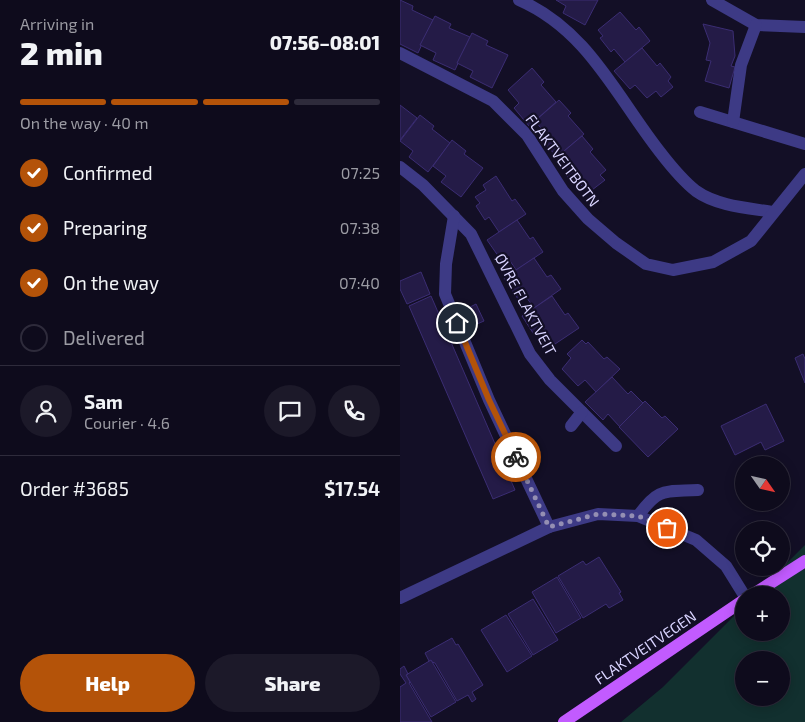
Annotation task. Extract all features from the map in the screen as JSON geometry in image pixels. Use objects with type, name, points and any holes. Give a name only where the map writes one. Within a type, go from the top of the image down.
[{"type":"main road","points":[[766,586],[805,562]]},
{"type":"main road","name":"FLAKTVEITVEGEN","points":[[564,722],[735,606]]},
{"type":"street","points":[[519,0],[573,34],[598,64],[640,127],[671,166],[697,191],[729,205],[773,212]]},
{"type":"street","points":[[712,0],[756,25],[805,27]]},
{"type":"street","points":[[733,122],[741,66],[756,25]]},
{"type":"street","name":"FLAKTVEITBOTN","points":[[400,53],[493,100],[527,135],[563,191],[588,219],[616,243],[646,264],[673,270],[713,262],[751,241],[805,174]]},
{"type":"street","points":[[700,112],[805,144]]},
{"type":"street","name":"ØVRE FLAKTVEIT","points":[[400,168],[423,184],[471,234],[530,354],[550,380],[616,446]]},
{"type":"street","points":[[454,216],[446,264],[445,294],[489,400],[549,527]]},
{"type":"street","points":[[571,426],[582,412]]},
{"type":"street","points":[[638,516],[650,499],[658,493],[698,490]]},
{"type":"street","points":[[400,598],[549,527],[598,514],[638,516],[696,540],[726,566],[738,586]]},
{"type":"green space","points":[[805,545],[805,722],[621,722],[663,687],[735,615],[735,641],[790,641],[790,586],[764,586],[774,576],[790,576],[790,560]]},
{"type":"building","points":[[400,0],[413,6],[412,10],[433,20],[418,53],[400,44]]},
{"type":"building","points":[[556,0],[598,0],[585,25],[563,13],[566,6]]},
{"type":"building","points":[[620,12],[636,30],[639,27],[650,41],[625,62],[614,49],[611,52],[600,38],[603,36],[598,30]]},
{"type":"building","points":[[435,16],[451,24],[449,28],[470,37],[455,70],[433,60],[436,53],[420,45]]},
{"type":"building","points":[[703,24],[733,31],[735,56],[731,66],[735,67],[729,88],[705,81],[711,61],[706,60],[710,43]]},
{"type":"building","points":[[472,33],[488,41],[486,45],[508,55],[492,88],[470,77],[473,71],[457,63]]},
{"type":"building","points":[[642,48],[657,66],[660,63],[671,77],[668,81],[673,87],[661,97],[656,91],[647,98],[635,85],[630,89],[614,71]]},
{"type":"building","points":[[532,68],[544,82],[541,85],[556,102],[529,126],[514,108],[519,103],[508,90]]},
{"type":"building","points":[[559,100],[571,113],[568,116],[584,134],[557,157],[541,139],[546,134],[535,121]]},
{"type":"building","points":[[400,105],[417,118],[400,140]]},
{"type":"building","points":[[420,115],[434,126],[432,129],[450,143],[428,172],[409,157],[413,151],[400,141]]},
{"type":"building","points":[[582,136],[593,149],[590,152],[606,170],[600,175],[605,180],[592,190],[588,184],[584,188],[579,183],[576,186],[564,173],[568,170],[557,157]]},
{"type":"building","points":[[452,140],[466,151],[464,154],[483,168],[461,197],[441,182],[446,176],[433,166]]},
{"type":"building","points":[[496,176],[512,201],[515,199],[526,214],[499,232],[489,217],[485,220],[476,206],[480,203],[475,197],[486,190],[483,185]]},
{"type":"building","points":[[517,220],[530,239],[533,237],[543,252],[516,270],[507,256],[501,260],[487,240]]},
{"type":"building","points":[[534,258],[547,277],[551,275],[561,289],[534,308],[524,294],[518,299],[504,278]]},
{"type":"building","points":[[421,272],[430,294],[407,304],[400,289],[400,281]]},
{"type":"building","points":[[431,296],[515,490],[493,499],[409,306]]},
{"type":"building","points":[[552,296],[565,315],[568,313],[579,328],[552,346],[542,331],[535,336],[522,316]]},
{"type":"building","points":[[476,304],[484,321],[477,324],[470,307]]},
{"type":"building","points":[[582,340],[586,344],[588,342],[604,359],[607,357],[620,369],[596,392],[585,380],[578,386],[562,369],[571,358],[567,354]]},
{"type":"building","points":[[803,354],[805,359],[805,383],[795,358]]},
{"type":"building","points":[[612,377],[628,394],[631,391],[643,403],[620,427],[608,414],[603,420],[585,402]]},
{"type":"building","points":[[645,401],[662,418],[665,416],[678,429],[648,457],[619,427]]},
{"type":"building","points":[[766,404],[784,441],[765,450],[761,442],[735,455],[721,426]]},
{"type":"building","points":[[599,557],[621,592],[619,593],[623,600],[609,608],[606,604],[583,618],[558,576],[583,561],[586,565]]},
{"type":"building","points":[[557,577],[581,618],[556,633],[532,592]]},
{"type":"building","points":[[533,599],[558,640],[533,655],[508,614]]},
{"type":"building","points":[[506,615],[532,656],[507,672],[481,630]]},
{"type":"building","points":[[452,638],[456,645],[458,644],[483,685],[472,692],[476,699],[472,702],[468,695],[457,701],[435,663],[429,661],[425,653]]},
{"type":"building","points":[[431,660],[456,702],[431,717],[406,675]]},
{"type":"building","points":[[404,666],[408,674],[406,675],[409,683],[432,722],[400,722],[400,687],[406,683],[400,674],[400,669]]},
{"type":"way so far","points":[[516,457],[549,527],[598,514],[638,516],[667,528]]},
{"type":"route","points":[[457,323],[489,400],[516,457]]}]
